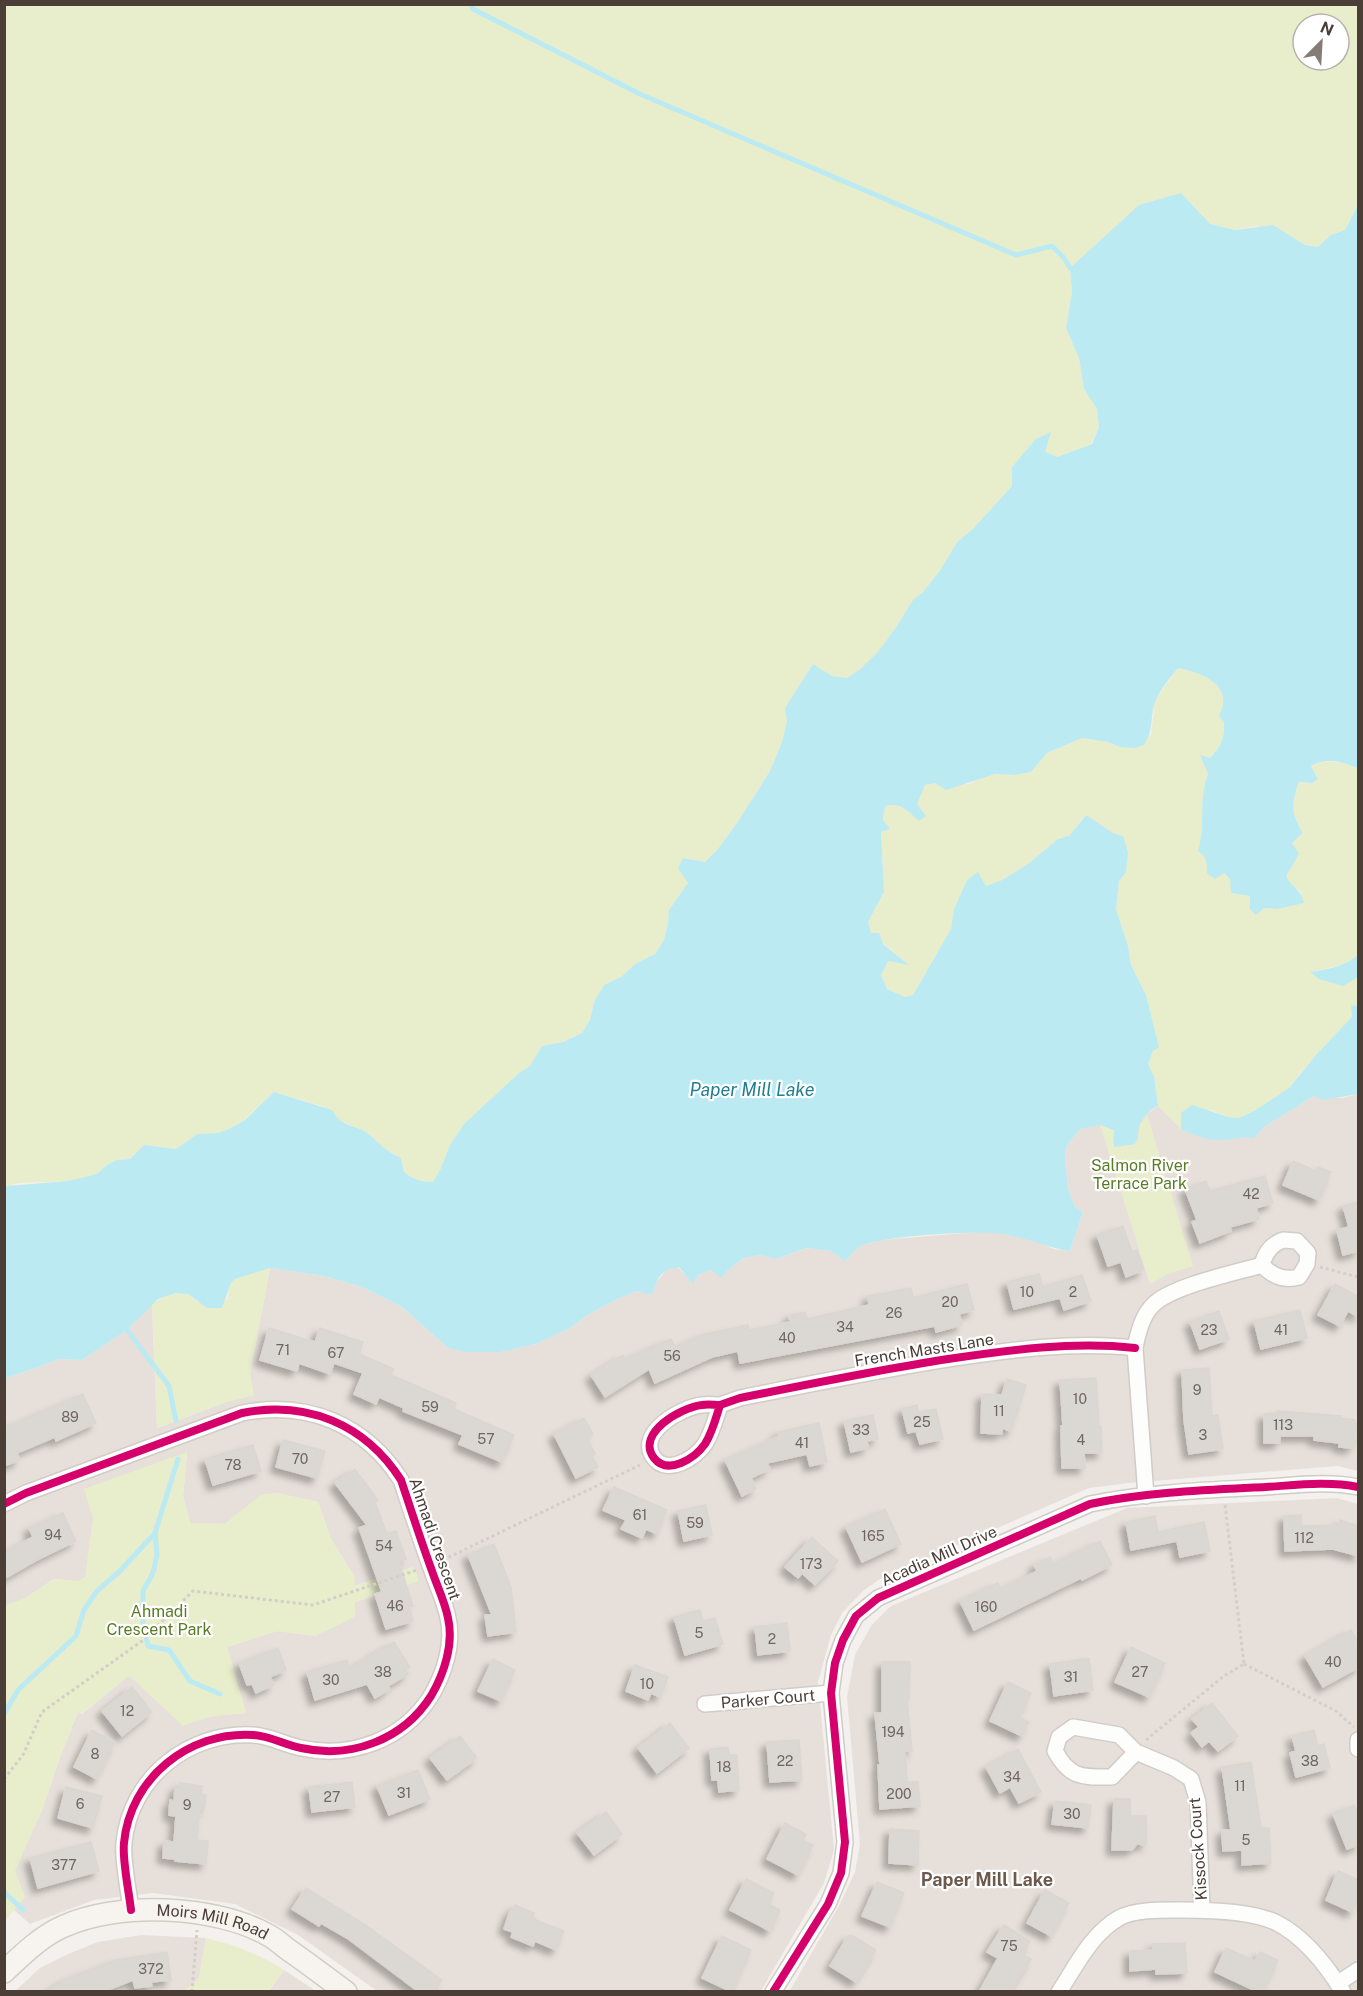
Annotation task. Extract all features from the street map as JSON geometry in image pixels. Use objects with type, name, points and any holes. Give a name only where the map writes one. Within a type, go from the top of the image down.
[{"type":"street","points":[[1297,1241],[1308,1253],[1307,1264],[1299,1276],[1286,1279],[1273,1275],[1262,1265],[1265,1255],[1278,1242],[1297,1241]]},
{"type":"street","points":[[1146,1496],[1135,1348],[1141,1324],[1151,1306],[1166,1294],[1262,1265]]},
{"type":"street","name":"French Masts Lane","points":[[654,1458],[651,1450],[651,1437],[660,1425],[678,1412],[701,1405],[720,1405],[740,1398],[883,1370],[1015,1349],[1110,1345],[1135,1348]]},
{"type":"street","points":[[654,1458],[662,1464],[674,1466],[699,1451],[706,1442],[720,1405]]},
{"type":"street","name":"Ahmadi Crescent","points":[[4,1504],[26,1493],[242,1413],[274,1408],[315,1414],[358,1434],[383,1456],[401,1480],[448,1618],[448,1648],[440,1678],[417,1714],[388,1737],[354,1750],[335,1752],[317,1751],[256,1735],[237,1735],[206,1741],[172,1758],[158,1770],[146,1785],[129,1819],[124,1844],[131,1910]]},
{"type":"street","name":"Acadia Mill Drive","points":[[773,1992],[828,1904],[841,1873],[845,1842],[831,1693],[834,1663],[856,1616],[878,1598],[1090,1504],[1121,1498],[1223,1489],[1339,1483],[1359,1487]]},
{"type":"street","name":"Parker Court","points":[[705,1704],[831,1693]]},
{"type":"street","name":"Kissock Court","points":[[1136,1752],[1112,1777],[1083,1777],[1063,1767],[1055,1751],[1059,1737],[1073,1727],[1119,1735],[1136,1752],[1174,1768],[1191,1779],[1198,1802],[1202,1910]]},
{"type":"street","points":[[1359,1740],[1359,1749]]},
{"type":"street","name":"Moirs Mill Road","points":[[4,1972],[41,1939],[61,1927],[84,1918],[131,1910],[198,1913],[225,1918],[269,1935],[346,1992]]},
{"type":"street","points":[[1059,1992],[1095,1937],[1120,1917],[1153,1910],[1240,1913],[1276,1923],[1305,1943],[1340,1987],[1359,1970]]},
{"type":"path","points":[[1307,1264],[1359,1277]]},
{"type":"path","points":[[4,1779],[23,1755],[42,1712],[142,1641],[193,1592],[313,1605],[430,1566],[654,1458]]},
{"type":"path","points":[[1223,1489],[1244,1664]]},
{"type":"path","points":[[1244,1664],[1336,1711],[1359,1731]]},
{"type":"path","points":[[1136,1752],[1145,1741],[1224,1676],[1244,1664]]},
{"type":"path","points":[[192,1992],[198,1913]]},
{"type":"shaded area","points":[[1358,1094],[1358,1471],[1338,1466],[1089,1488],[880,1579],[863,1591],[842,1613],[831,1635],[818,1682],[834,1850],[824,1883],[761,1991],[377,1991],[298,1935],[235,1904],[153,1893],[94,1900],[30,1924],[14,1910],[24,1897],[14,1871],[42,1810],[78,1712],[82,1714],[129,1675],[183,1725],[212,1716],[246,1713],[227,1647],[277,1631],[316,1636],[355,1602],[418,1581],[414,1567],[354,1586],[354,1576],[331,1539],[318,1502],[276,1493],[262,1495],[225,1524],[190,1523],[183,1496],[187,1453],[83,1582],[54,1579],[24,1599],[5,1606],[5,1378],[59,1359],[82,1360],[127,1330],[152,1304],[157,1428],[226,1402],[253,1395],[250,1373],[270,1268],[324,1276],[362,1287],[402,1307],[448,1348],[501,1352],[536,1344],[570,1328],[615,1300],[637,1291],[647,1293],[668,1268],[678,1267],[693,1283],[698,1275],[711,1270],[721,1277],[743,1258],[760,1255],[776,1259],[808,1248],[831,1251],[881,1240],[977,1232],[1002,1233],[1031,1239],[1054,1249],[1070,1251],[1083,1212],[1075,1207],[1068,1189],[1065,1159],[1066,1147],[1080,1129],[1147,1114],[1158,1106],[1181,1129],[1220,1140],[1253,1138],[1264,1127],[1314,1096],[1342,1098]]},
{"type":"shaded area","points":[[1337,1498],[1358,1504],[1358,1991],[789,1992],[840,1904],[855,1872],[860,1844],[847,1697],[855,1655],[871,1626],[891,1606],[1127,1508]]},
{"type":"shaded area","points":[[141,1935],[206,1938],[199,1978],[185,1991],[14,1992],[40,1968],[68,1954],[98,1942]]},
{"type":"shaded area","points":[[284,1970],[316,1991],[268,1992]]},
{"type":"green space","points":[[5,5],[1358,5],[1358,205],[1345,230],[1331,235],[1318,247],[1305,245],[1291,237],[1256,226],[1234,230],[1210,224],[1070,268],[1072,292],[1066,328],[1079,358],[1084,389],[1097,409],[1099,427],[1091,444],[1057,457],[1033,453],[1012,467],[1012,486],[973,529],[957,542],[941,569],[923,592],[913,600],[878,652],[859,670],[848,678],[832,676],[812,665],[785,708],[787,721],[782,742],[770,771],[737,823],[718,849],[705,862],[684,858],[688,883],[669,910],[664,940],[655,954],[635,964],[621,977],[604,985],[594,1002],[590,1020],[582,1033],[563,1042],[542,1046],[530,1066],[519,1073],[464,1124],[450,1145],[433,1182],[421,1181],[404,1172],[401,1158],[378,1145],[369,1134],[337,1119],[325,1107],[274,1092],[244,1120],[231,1128],[218,1133],[197,1134],[176,1149],[144,1145],[130,1159],[117,1160],[97,1174],[68,1181],[19,1183],[5,1187]]},
{"type":"green space","points":[[1178,668],[1208,678],[1215,683],[1223,695],[1223,707],[1219,717],[1224,722],[1221,742],[1210,758],[1201,756],[1208,774],[1203,794],[1202,831],[1198,851],[1203,853],[1207,861],[1231,879],[1231,893],[1250,896],[1264,908],[1278,909],[1302,893],[1291,885],[1285,876],[1299,855],[1292,843],[1303,833],[1294,814],[1299,782],[1312,783],[1318,779],[1311,766],[1323,762],[1340,763],[1358,768],[1358,955],[1341,965],[1311,972],[1322,979],[1334,982],[1358,977],[1358,1006],[1351,1005],[1353,1016],[1289,1088],[1256,1110],[1239,1118],[1228,1117],[1210,1110],[1181,1113],[1181,1129],[1158,1106],[1154,1076],[1148,1064],[1153,1051],[1146,995],[1131,965],[1128,946],[1116,909],[1119,881],[1126,872],[1123,836],[1113,833],[1085,815],[1069,836],[1058,839],[1028,864],[1002,880],[986,886],[981,880],[967,880],[954,909],[951,929],[913,995],[905,997],[887,989],[881,975],[887,961],[908,964],[871,933],[868,922],[884,892],[881,831],[889,829],[883,820],[885,806],[894,804],[906,809],[917,804],[924,785],[970,784],[982,777],[995,774],[1015,775],[1031,772],[1047,753],[1082,738],[1108,742],[1120,747],[1151,735],[1155,700]]},
{"type":"green space","name":"Salmon River Terrace Park","points":[[1147,1114],[1193,1266],[1168,1274],[1150,1284],[1100,1125],[1114,1130],[1113,1143],[1117,1147],[1134,1144],[1138,1139],[1140,1124]]},
{"type":"green space","points":[[270,1268],[250,1373],[254,1395],[226,1402],[157,1428],[152,1304],[176,1293],[185,1292],[199,1303],[227,1300],[231,1283],[235,1279]]},
{"type":"green space","name":"Ahmadi Crescent Park","points":[[187,1452],[183,1496],[190,1523],[225,1524],[261,1495],[276,1493],[318,1502],[331,1539],[354,1576],[355,1586],[414,1567],[419,1581],[355,1602],[355,1617],[315,1636],[277,1631],[227,1647],[246,1713],[212,1716],[183,1726],[131,1677],[127,1677],[81,1714],[78,1712],[42,1810],[15,1871],[25,1897],[5,1921],[5,1606],[24,1599],[54,1579],[79,1581],[85,1577],[93,1518],[84,1489]]},
{"type":"green space","points":[[206,1938],[246,1951],[284,1970],[268,1991],[185,1991],[199,1978]]},
{"type":"water","name":"Paper Mill Lake","points":[[1181,193],[1210,224],[1235,230],[1273,225],[1305,245],[1318,247],[1331,235],[1345,230],[1358,205],[1358,768],[1340,762],[1317,763],[1311,766],[1318,779],[1312,783],[1299,782],[1294,814],[1303,833],[1292,843],[1299,854],[1286,876],[1301,895],[1304,903],[1277,909],[1264,908],[1256,915],[1250,909],[1250,896],[1231,893],[1230,879],[1224,873],[1215,879],[1207,873],[1205,858],[1198,851],[1202,831],[1203,794],[1208,774],[1200,755],[1210,758],[1217,750],[1222,742],[1224,722],[1219,717],[1223,703],[1220,689],[1208,678],[1193,672],[1178,668],[1163,687],[1154,706],[1150,733],[1144,745],[1135,748],[1120,747],[1108,742],[1082,738],[1047,753],[1031,772],[1015,775],[995,774],[946,790],[935,783],[925,785],[917,804],[926,816],[919,821],[899,806],[885,806],[883,820],[890,829],[881,832],[884,892],[868,922],[871,933],[879,933],[883,944],[909,965],[888,961],[881,975],[887,989],[905,997],[913,995],[951,929],[954,909],[967,880],[978,872],[986,886],[1002,880],[1028,864],[1058,839],[1069,836],[1086,815],[1113,833],[1123,836],[1128,852],[1126,872],[1119,881],[1116,909],[1128,946],[1131,965],[1146,995],[1159,1047],[1153,1051],[1148,1064],[1154,1076],[1158,1106],[1141,1121],[1135,1144],[1114,1147],[1114,1130],[1100,1125],[1080,1129],[1066,1147],[1068,1189],[1075,1207],[1083,1212],[1070,1251],[1003,1234],[953,1233],[909,1236],[873,1242],[859,1247],[845,1261],[831,1251],[807,1248],[776,1259],[760,1255],[743,1258],[721,1278],[711,1270],[698,1275],[693,1284],[679,1267],[673,1268],[660,1276],[652,1295],[637,1291],[615,1300],[570,1328],[536,1344],[501,1352],[467,1352],[448,1348],[402,1307],[362,1287],[324,1276],[270,1268],[235,1279],[231,1283],[222,1308],[207,1308],[188,1294],[176,1293],[158,1299],[127,1330],[82,1360],[59,1359],[5,1378],[4,1187],[68,1181],[97,1174],[117,1160],[130,1159],[144,1145],[176,1149],[197,1134],[218,1133],[245,1120],[274,1092],[332,1110],[340,1120],[366,1132],[391,1153],[401,1158],[404,1172],[421,1181],[433,1182],[450,1145],[464,1124],[519,1073],[530,1066],[542,1046],[563,1042],[582,1033],[590,1020],[594,1002],[604,985],[621,977],[635,964],[655,954],[664,940],[669,910],[688,883],[678,868],[683,858],[705,862],[718,849],[770,771],[782,742],[787,721],[785,708],[813,664],[832,676],[847,678],[878,652],[913,600],[923,592],[941,569],[957,542],[973,529],[1012,486],[1012,467],[1036,439],[1051,432],[1045,452],[1057,457],[1092,444],[1099,427],[1097,409],[1084,389],[1079,358],[1066,328],[1072,292],[1070,268],[1139,205]]},
{"type":"water","points":[[1358,955],[1358,977],[1343,986],[1319,979],[1310,972],[1341,965]]},
{"type":"water","points":[[1351,1005],[1358,1006],[1358,1094],[1324,1100],[1314,1096],[1264,1127],[1254,1138],[1214,1140],[1199,1137],[1181,1129],[1181,1113],[1192,1105],[1228,1117],[1239,1118],[1256,1110],[1289,1088],[1352,1017]]},
{"type":"building","points":[[1293,1161],[1316,1171],[1318,1167],[1331,1172],[1319,1200],[1283,1185]]},
{"type":"building","points":[[1265,1176],[1273,1203],[1256,1208],[1259,1219],[1230,1227],[1231,1231],[1200,1243],[1192,1222],[1197,1220],[1185,1189],[1206,1181],[1210,1191]]},
{"type":"building","points":[[1359,1202],[1359,1251],[1343,1255],[1337,1230],[1349,1227],[1343,1206]]},
{"type":"building","points":[[1123,1226],[1132,1252],[1137,1250],[1144,1270],[1126,1277],[1121,1262],[1108,1266],[1097,1235]]},
{"type":"building","points":[[1039,1274],[1043,1287],[1082,1275],[1091,1301],[1064,1310],[1060,1298],[1014,1309],[1007,1282]]},
{"type":"building","points":[[967,1284],[974,1310],[959,1314],[962,1325],[936,1332],[935,1326],[740,1363],[738,1351],[712,1357],[655,1383],[649,1369],[605,1397],[591,1375],[623,1355],[625,1359],[671,1339],[675,1347],[705,1334],[748,1325],[749,1330],[790,1322],[789,1315],[805,1312],[807,1319],[869,1305],[868,1296],[911,1288],[913,1298]]},
{"type":"building","points":[[1335,1284],[1359,1297],[1359,1317],[1348,1311],[1340,1326],[1318,1315]]},
{"type":"building","points":[[1300,1310],[1307,1338],[1261,1349],[1254,1321]]},
{"type":"building","points":[[1219,1311],[1229,1339],[1200,1349],[1190,1322]]},
{"type":"building","points":[[269,1328],[315,1342],[320,1328],[363,1342],[359,1354],[394,1369],[391,1375],[456,1403],[454,1409],[514,1435],[502,1462],[459,1444],[463,1435],[403,1411],[404,1408],[379,1397],[376,1404],[354,1394],[363,1373],[334,1363],[330,1374],[299,1363],[297,1371],[260,1360]]},
{"type":"building","points":[[1209,1368],[1212,1416],[1218,1415],[1223,1449],[1189,1454],[1184,1420],[1182,1370]]},
{"type":"building","points":[[1096,1378],[1102,1453],[1084,1453],[1085,1468],[1062,1468],[1061,1426],[1063,1426],[1060,1380]]},
{"type":"building","points":[[1007,1379],[1026,1385],[1011,1431],[1002,1428],[1002,1434],[981,1433],[982,1394],[1002,1395]]},
{"type":"building","points":[[83,1394],[96,1423],[56,1441],[55,1437],[17,1453],[20,1460],[4,1466],[4,1423],[6,1427]]},
{"type":"building","points":[[917,1405],[919,1412],[936,1409],[943,1439],[920,1444],[916,1431],[908,1433],[902,1409]]},
{"type":"building","points":[[1278,1411],[1341,1416],[1341,1418],[1355,1420],[1355,1423],[1359,1423],[1357,1441],[1354,1441],[1353,1448],[1339,1447],[1339,1443],[1314,1440],[1314,1436],[1280,1436],[1280,1443],[1264,1443],[1264,1414],[1278,1414]]},
{"type":"building","points":[[873,1415],[878,1439],[867,1441],[868,1448],[851,1452],[844,1421]]},
{"type":"building","points":[[584,1418],[593,1434],[587,1437],[595,1454],[592,1456],[598,1467],[576,1478],[554,1434]]},
{"type":"building","points":[[819,1423],[827,1462],[810,1466],[807,1454],[767,1463],[770,1469],[751,1478],[756,1489],[742,1496],[725,1460],[779,1436],[778,1432]]},
{"type":"building","points":[[283,1440],[325,1451],[317,1478],[276,1467]]},
{"type":"building","points":[[253,1445],[261,1471],[213,1485],[205,1459]]},
{"type":"building","points":[[355,1469],[378,1500],[375,1502],[387,1534],[396,1531],[406,1559],[399,1562],[413,1606],[409,1607],[413,1621],[386,1629],[375,1594],[382,1592],[359,1528],[367,1525],[335,1483]]},
{"type":"building","points":[[614,1487],[667,1510],[657,1534],[646,1529],[642,1538],[621,1529],[626,1520],[603,1510]]},
{"type":"building","points":[[706,1505],[712,1535],[684,1541],[678,1511]]},
{"type":"building","points":[[885,1509],[901,1544],[862,1562],[846,1527]]},
{"type":"building","points":[[63,1513],[76,1541],[4,1579],[4,1553],[33,1537],[29,1528]]},
{"type":"building","points":[[1301,1515],[1301,1526],[1339,1525],[1340,1520],[1359,1526],[1359,1556],[1333,1549],[1285,1551],[1284,1516]]},
{"type":"building","points":[[1155,1516],[1158,1532],[1204,1522],[1210,1551],[1180,1557],[1177,1541],[1131,1550],[1126,1522]]},
{"type":"building","points":[[812,1537],[838,1561],[815,1585],[802,1573],[798,1578],[785,1567]]},
{"type":"building","points":[[1100,1541],[1112,1565],[974,1630],[960,1601],[998,1583],[1001,1589],[1037,1571],[1034,1565],[1050,1557],[1054,1564]]},
{"type":"building","points":[[494,1544],[511,1587],[516,1632],[488,1636],[485,1615],[492,1615],[468,1555]]},
{"type":"building","points":[[700,1610],[703,1621],[715,1618],[723,1644],[685,1655],[674,1617]]},
{"type":"building","points":[[787,1623],[790,1651],[758,1655],[755,1627]]},
{"type":"building","points":[[1351,1630],[1359,1643],[1359,1667],[1323,1687],[1305,1656]]},
{"type":"building","points":[[394,1642],[410,1667],[405,1670],[408,1674],[388,1686],[390,1689],[375,1698],[367,1684],[315,1700],[307,1672],[347,1660],[350,1669]]},
{"type":"building","points":[[1131,1647],[1165,1663],[1149,1697],[1115,1682]]},
{"type":"building","points":[[278,1648],[286,1670],[270,1677],[274,1685],[256,1693],[252,1684],[247,1685],[239,1663]]},
{"type":"building","points":[[1089,1658],[1093,1690],[1054,1696],[1050,1664]]},
{"type":"building","points":[[493,1659],[515,1670],[501,1701],[478,1691]]},
{"type":"building","points":[[882,1662],[910,1662],[909,1699],[907,1699],[912,1751],[905,1751],[907,1782],[918,1782],[920,1806],[880,1809],[878,1765],[880,1765],[875,1713],[882,1713]]},
{"type":"building","points":[[635,1665],[668,1677],[660,1697],[651,1693],[648,1700],[626,1691]]},
{"type":"building","points":[[1008,1682],[1031,1693],[1019,1717],[1029,1722],[1022,1736],[990,1721]]},
{"type":"building","points":[[132,1687],[152,1712],[122,1736],[102,1711]]},
{"type":"building","points":[[1212,1703],[1238,1736],[1218,1751],[1209,1741],[1202,1747],[1191,1733],[1199,1727],[1192,1719]]},
{"type":"building","points":[[670,1723],[689,1748],[657,1773],[638,1748]]},
{"type":"building","points":[[92,1730],[115,1742],[97,1779],[74,1767]]},
{"type":"building","points":[[1314,1730],[1318,1746],[1324,1744],[1330,1768],[1296,1777],[1290,1753],[1296,1751],[1292,1736]]},
{"type":"building","points":[[460,1736],[477,1758],[447,1780],[430,1758]]},
{"type":"building","points":[[799,1740],[802,1780],[770,1782],[767,1742]]},
{"type":"building","points":[[728,1747],[729,1755],[737,1755],[739,1790],[719,1792],[718,1780],[712,1780],[710,1749]]},
{"type":"building","points":[[1018,1749],[1041,1792],[1019,1803],[1010,1787],[1000,1793],[986,1767]]},
{"type":"building","points":[[1251,1762],[1261,1828],[1269,1828],[1271,1863],[1242,1865],[1242,1850],[1223,1851],[1222,1830],[1231,1830],[1222,1767]]},
{"type":"building","points":[[418,1770],[430,1799],[389,1815],[377,1786]]},
{"type":"building","points":[[352,1782],[355,1807],[312,1812],[309,1787]]},
{"type":"building","points":[[180,1783],[202,1786],[201,1795],[206,1795],[204,1809],[200,1808],[197,1840],[208,1841],[206,1864],[163,1858],[164,1841],[174,1842],[176,1816],[169,1815],[170,1800],[174,1801],[175,1788],[179,1788]]},
{"type":"building","points":[[66,1787],[102,1796],[93,1828],[58,1818]]},
{"type":"building","points":[[1114,1799],[1130,1799],[1130,1816],[1146,1816],[1146,1845],[1137,1844],[1132,1850],[1112,1850]]},
{"type":"building","points":[[1055,1801],[1091,1805],[1088,1828],[1052,1824]]},
{"type":"building","points":[[1354,1805],[1359,1816],[1359,1845],[1347,1849],[1333,1814]]},
{"type":"building","points":[[606,1812],[622,1834],[594,1855],[577,1833]]},
{"type":"building","points":[[785,1823],[806,1834],[803,1841],[813,1845],[798,1875],[767,1859]]},
{"type":"building","points":[[890,1829],[919,1831],[918,1865],[889,1863]]},
{"type":"building","points":[[91,1842],[99,1871],[38,1888],[30,1858]]},
{"type":"building","points":[[1338,1871],[1359,1880],[1359,1896],[1352,1912],[1326,1900]]},
{"type":"building","points":[[746,1879],[774,1893],[768,1904],[780,1910],[770,1931],[730,1910]]},
{"type":"building","points":[[877,1882],[904,1893],[890,1927],[862,1916]]},
{"type":"building","points":[[306,1888],[364,1924],[442,1980],[434,1992],[419,1992],[347,1938],[321,1923],[319,1926],[292,1909]]},
{"type":"building","points":[[1045,1890],[1069,1903],[1051,1936],[1027,1923]]},
{"type":"building","points":[[515,1905],[534,1913],[533,1917],[538,1921],[564,1931],[556,1950],[535,1941],[533,1946],[511,1937],[513,1932],[504,1929],[510,1911],[512,1912]]},
{"type":"building","points":[[1004,1925],[1030,1941],[1022,1954],[1031,1959],[1010,1992],[979,1992],[998,1958],[987,1952]]},
{"type":"building","points":[[722,1936],[751,1950],[732,1992],[702,1978]]},
{"type":"building","points":[[848,1936],[853,1936],[876,1950],[856,1982],[830,1966]]},
{"type":"building","points":[[1185,1943],[1187,1973],[1156,1974],[1156,1969],[1130,1971],[1130,1951],[1153,1950],[1153,1944]]},
{"type":"building","points":[[1226,1948],[1255,1961],[1260,1952],[1278,1960],[1263,1992],[1258,1992],[1215,1972]]},
{"type":"building","points":[[167,1952],[171,1980],[151,1982],[152,1986],[135,1988],[133,1980],[103,1992],[47,1992],[66,1979],[116,1960]]},
{"type":"waterway","points":[[471,4],[473,9],[640,94],[1016,255],[1052,246],[1070,268]]},
{"type":"waterway","points":[[127,1330],[169,1386],[176,1421]]},
{"type":"waterway","points":[[178,1459],[155,1533],[157,1555],[153,1573],[143,1591],[143,1623],[148,1646],[169,1650],[190,1681],[220,1694]]},
{"type":"waterway","points":[[4,1714],[18,1690],[76,1636],[84,1610],[97,1591],[119,1572],[155,1533]]},
{"type":"waterway","points":[[4,1892],[23,1910]]},
{"type":"cycle path","points":[[720,1405],[693,1407],[663,1423],[651,1439],[650,1449],[654,1458],[660,1463],[674,1465],[695,1455],[705,1444],[720,1405],[740,1398],[818,1382],[994,1352],[1065,1346],[1135,1348]]},
{"type":"cycle path","points":[[4,1504],[26,1493],[242,1413],[289,1410],[311,1414],[352,1431],[370,1444],[401,1480],[445,1606],[450,1638],[447,1658],[440,1678],[431,1696],[419,1711],[391,1735],[374,1743],[338,1751],[301,1748],[253,1735],[229,1736],[207,1741],[186,1750],[167,1763],[151,1779],[138,1798],[129,1820],[124,1850],[131,1910]]},
{"type":"cycle path","points":[[773,1992],[828,1904],[841,1873],[845,1842],[831,1693],[835,1663],[843,1640],[856,1616],[878,1598],[1090,1504],[1156,1494],[1200,1491],[1312,1484],[1358,1487]]},
{"type":"district","name":"Paper Mill Lake","points":[[987,1879]]}]
